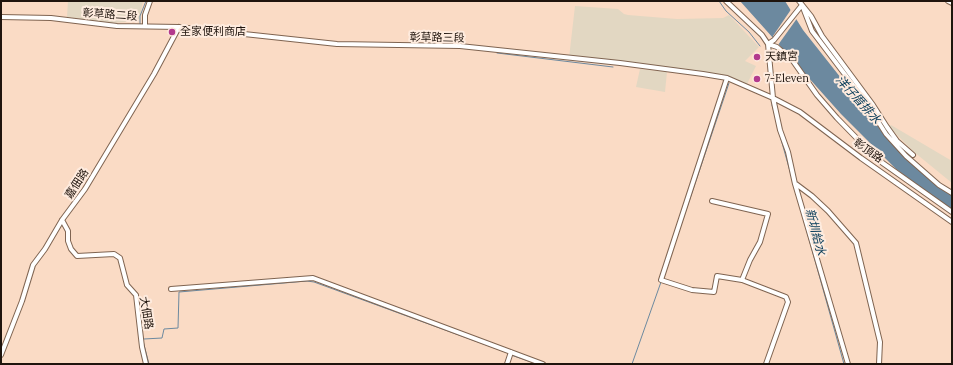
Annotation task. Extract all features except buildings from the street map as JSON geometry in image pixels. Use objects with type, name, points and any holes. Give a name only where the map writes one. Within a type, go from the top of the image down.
[{"type":"street","points":[[145,26],[145,15],[150,1]]},
{"type":"street","points":[[726,1],[762,35],[768,44],[771,97],[848,364]]},
{"type":"street","points":[[948,1],[952,3]]},
{"type":"street","points":[[768,44],[774,40],[801,3]]},
{"type":"street","points":[[801,3],[811,16],[822,36],[873,104],[887,128],[913,156]]},
{"type":"street","points":[[801,3],[812,31],[865,101],[886,134],[906,156],[939,185],[952,193]]},
{"type":"street","name":"彰草路二段","points":[[1,17],[51,18],[117,26],[145,26]]},
{"type":"street","name":"彰草路三段","points":[[145,26],[178,27],[337,44],[460,46],[620,63],[727,78]]},
{"type":"street","name":"嘉佃路","points":[[1,355],[22,301],[33,265],[104,158],[157,68],[178,27]]},
{"type":"street","points":[[768,44],[777,47],[793,61],[817,95],[837,118],[877,158],[952,212]]},
{"type":"street","points":[[727,78],[661,280],[692,290],[714,292],[718,276],[742,280],[786,297],[788,302],[766,364]]},
{"type":"street","name":"彰頂路","points":[[727,78],[771,97],[800,112],[952,222]]},
{"type":"street","points":[[795,184],[812,196],[828,211],[856,244],[880,342],[880,364]]},
{"type":"street","points":[[712,202],[768,214],[760,242],[750,260],[742,280]]},
{"type":"street","name":"大佃路","points":[[62,220],[68,231],[69,244],[77,256],[114,254],[120,258],[127,285],[136,295],[142,347],[146,364]]},
{"type":"street","points":[[171,289],[313,278],[543,364]]},
{"type":"street","points":[[507,364],[511,352]]},
{"type":"shaded area","points":[[68,1],[143,1],[139,21],[112,23],[67,17]]},
{"type":"shaded area","points":[[575,6],[618,9],[624,14],[628,15],[677,19],[723,18],[729,15],[759,47],[745,61],[756,66],[747,84],[727,78],[569,58]]},
{"type":"shaded area","points":[[640,69],[667,72],[665,92],[636,87]]},
{"type":"shaded area","points":[[891,125],[952,161],[952,183],[914,152],[889,127]]},
{"type":"water","name":"洋仔厝排水","points":[[740,1],[785,1],[803,30],[886,135],[939,185],[952,192],[952,211],[896,169],[841,114]]},
{"type":"pier","points":[[792,8],[798,17],[778,45],[773,36]]},
{"type":"waterway","points":[[140,24],[140,16],[146,1]]},
{"type":"waterway","points":[[719,1],[726,11],[749,32],[760,46]]},
{"type":"waterway","points":[[497,53],[613,67]]},
{"type":"waterway","points":[[677,237],[729,83]]},
{"type":"waterway","name":"新圳給水","points":[[772,105],[777,123]]},
{"type":"waterway","name":"新圳給水","points":[[779,132],[844,364]]},
{"type":"waterway","points":[[144,339],[162,338],[164,329],[178,328],[179,292],[307,281],[314,282],[508,353]]},
{"type":"waterway","points":[[632,364],[661,282]]},
{"type":"waterway","points":[[143,341],[149,364]]},
{"type":"waterway","points":[[511,355],[537,364]]},
{"type":"place","name":"全家便利商店","points":[[172,32]]},
{"type":"place","name":"天鎮宮","points":[[757,57]]},
{"type":"place","name":"7-Eleven","points":[[757,79]]}]
